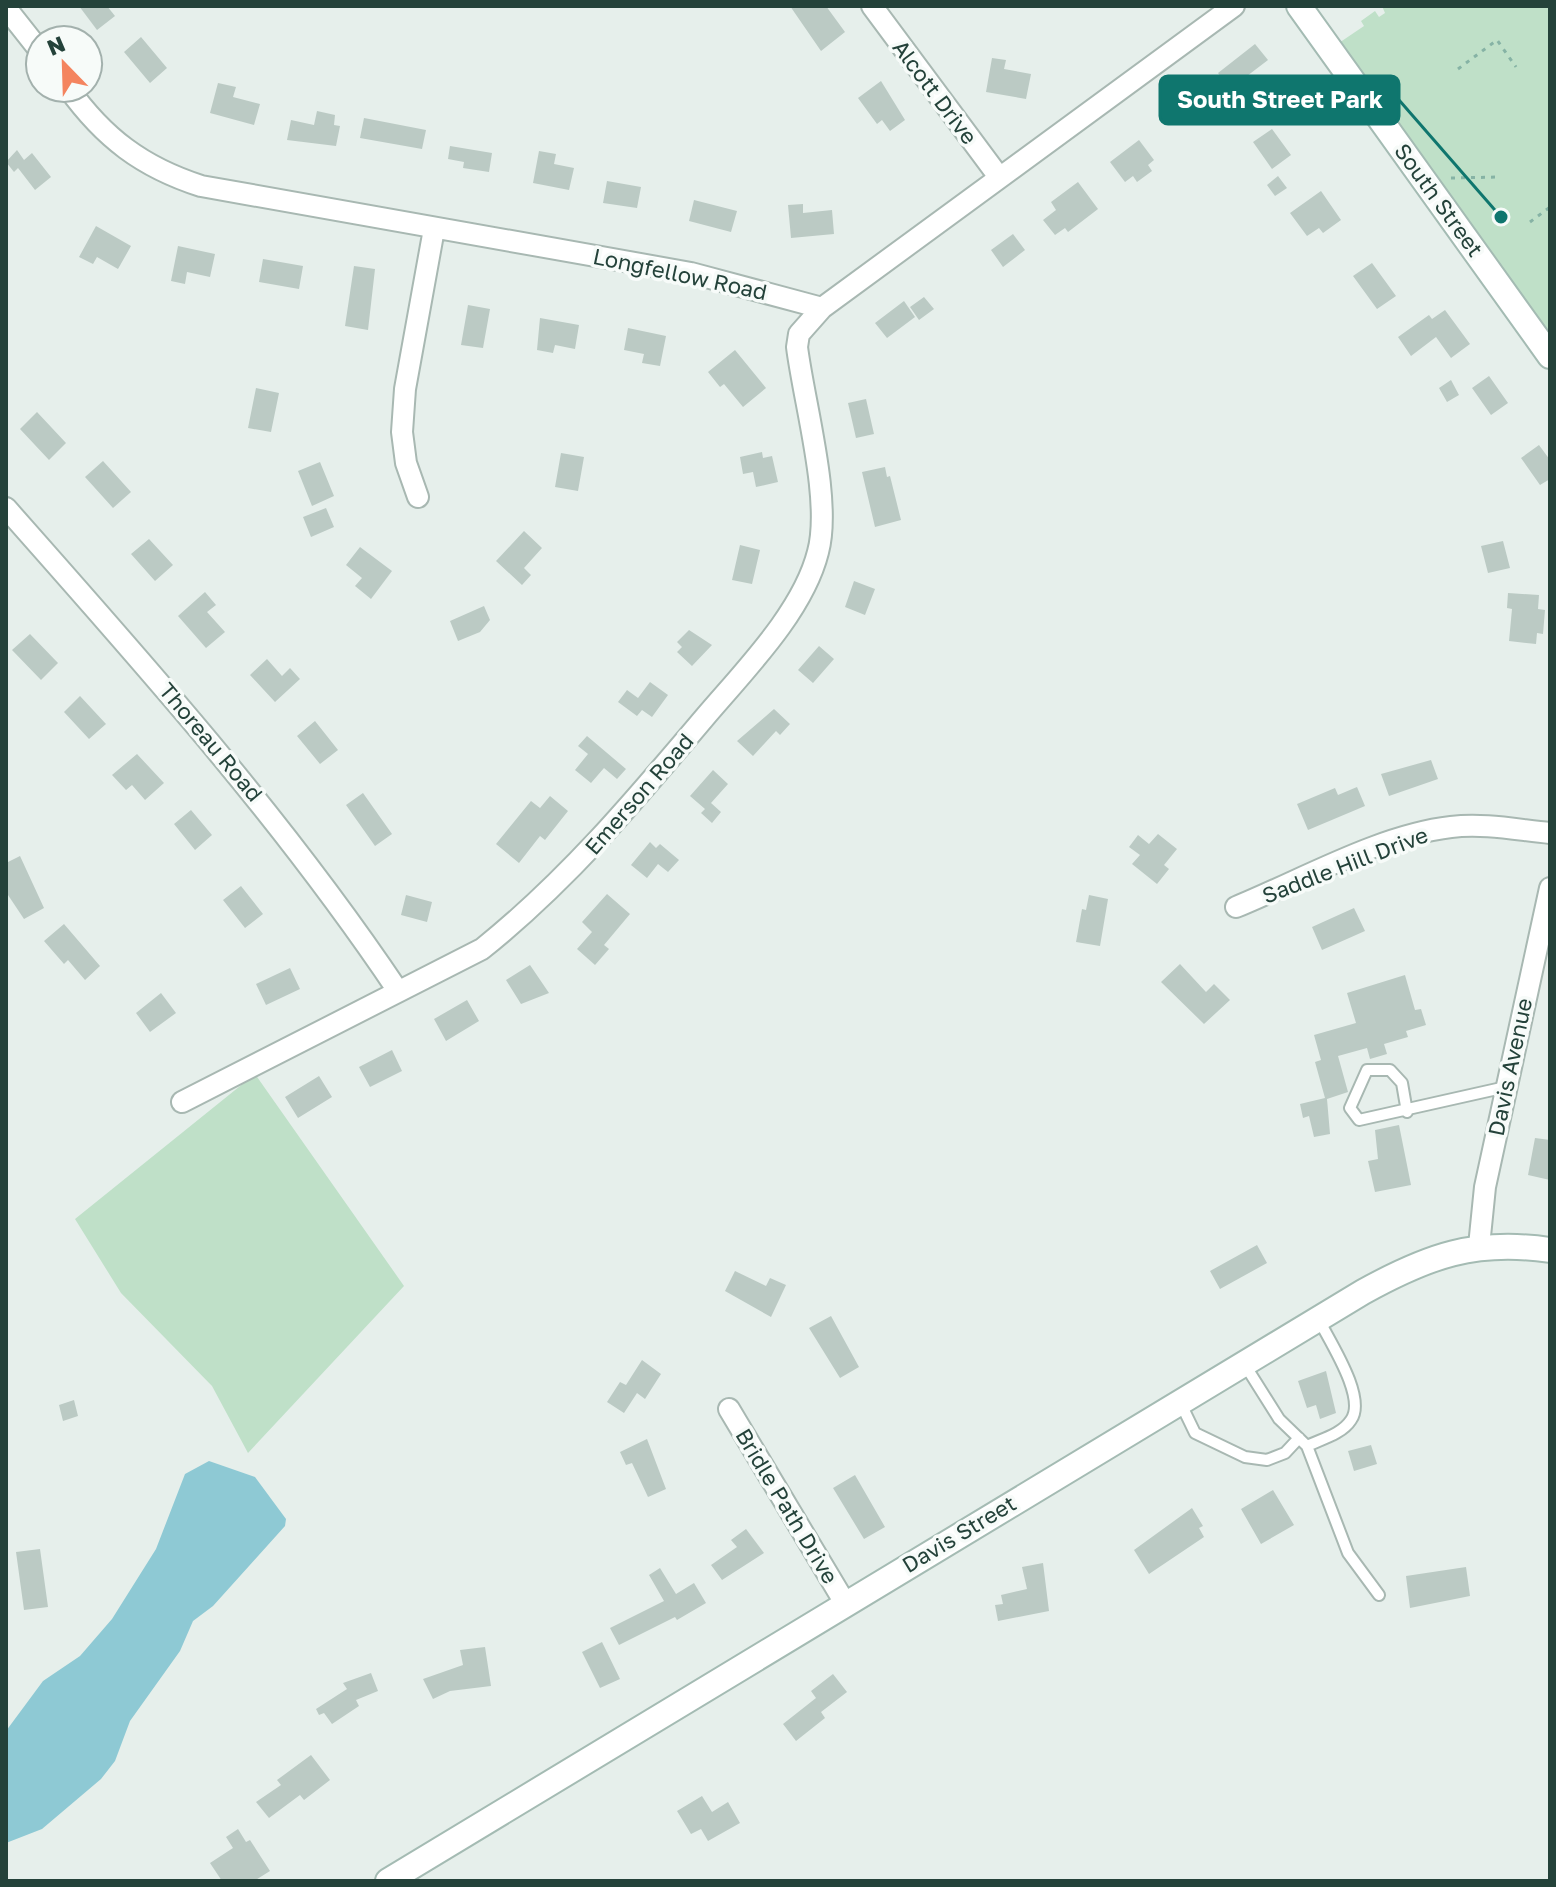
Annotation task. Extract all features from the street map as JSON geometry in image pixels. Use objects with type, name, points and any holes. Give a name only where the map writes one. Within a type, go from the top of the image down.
[{"type":"street","name":"Alcott Drive","points":[[872,6],[999,177]]},
{"type":"street","points":[[822,308],[999,177],[1090,115],[1234,6]]},
{"type":"street","name":"South Street","points":[[1299,6],[1550,356]]},
{"type":"street","points":[[6,8],[24,31]]},
{"type":"street","name":"Longfellow Road","points":[[81,104],[104,134],[134,158],[167,175],[201,186],[691,273],[822,308]]},
{"type":"street","points":[[418,497],[406,463],[402,432],[405,389],[434,229]]},
{"type":"street","name":"Emerson Road","points":[[182,1102],[482,949],[558,884],[597,844],[747,668],[799,596],[819,551],[819,487],[797,347],[799,334],[822,308]]},
{"type":"street","name":"Thoreau Road","points":[[6,508],[204,730],[352,923],[398,991]]},
{"type":"street","name":"Saddle Hill Drive","points":[[1236,907],[1382,846],[1428,831],[1477,826],[1550,833]]},
{"type":"street","name":"Davis Avenue","points":[[1479,1246],[1485,1187],[1550,888]]},
{"type":"street","name":"Davis Street","points":[[388,1881],[1318,1318],[1406,1269],[1443,1254],[1479,1246],[1550,1250]]},
{"type":"street","name":"Bridle Path Drive","points":[[729,1409],[845,1603]]},
{"type":"lane","points":[[1407,1112],[1402,1083],[1390,1070],[1367,1070],[1350,1108],[1359,1120],[1407,1112],[1506,1087]]},
{"type":"lane","points":[[1307,1446],[1342,1429],[1353,1418],[1356,1404],[1350,1382],[1318,1318]]},
{"type":"lane","points":[[1244,1363],[1279,1419],[1307,1446],[1348,1553],[1379,1595]]},
{"type":"lane","points":[[1179,1402],[1195,1433],[1245,1457],[1267,1460],[1285,1453],[1299,1438]]},
{"type":"path","points":[[1458,69],[1497,40],[1516,67]]},
{"type":"path","points":[[1451,178],[1500,177]]},
{"type":"path","points":[[1530,222],[1550,207]]},
{"type":"green space","points":[[1382,6],[1550,6],[1550,356],[1330,49],[1364,26],[1361,21],[1375,11],[1379,17],[1385,13]]},
{"type":"green space","points":[[255,1074],[404,1286],[248,1453],[212,1386],[121,1293],[75,1219]]},
{"type":"water","points":[[209,1461],[255,1477],[286,1519],[285,1526],[213,1606],[193,1621],[180,1651],[130,1721],[115,1761],[101,1779],[42,1829],[6,1843],[6,1731],[43,1681],[80,1656],[112,1619],[156,1549],[185,1474]]},
{"type":"building","points":[[79,6],[107,6],[115,16],[104,25],[92,24]]},
{"type":"building","points":[[790,6],[826,6],[845,32],[821,51]]},
{"type":"building","points":[[141,37],[167,68],[150,83],[124,52]]},
{"type":"building","points":[[1255,44],[1268,60],[1230,89],[1218,73]]},
{"type":"building","points":[[992,58],[1006,60],[1004,69],[1031,74],[1026,99],[986,92]]},
{"type":"building","points":[[881,81],[905,120],[890,131],[882,120],[877,124],[858,98]]},
{"type":"building","points":[[218,83],[236,87],[233,97],[260,104],[254,125],[210,113]]},
{"type":"building","points":[[317,111],[335,115],[334,125],[340,126],[336,146],[287,140],[291,120],[314,125]]},
{"type":"building","points":[[364,118],[426,130],[422,149],[360,138]]},
{"type":"building","points":[[1272,129],[1291,155],[1272,169],[1253,142]]},
{"type":"building","points":[[1139,140],[1154,160],[1148,165],[1152,171],[1137,182],[1133,176],[1125,182],[1110,162]]},
{"type":"building","points":[[450,146],[492,153],[489,172],[463,168],[464,162],[448,159]]},
{"type":"building","points":[[17,150],[24,160],[32,153],[51,177],[35,190],[18,168],[14,172],[6,162]]},
{"type":"building","points":[[539,151],[556,154],[554,164],[574,168],[569,190],[533,183]]},
{"type":"building","points":[[1278,176],[1287,188],[1275,196],[1267,185]]},
{"type":"building","points":[[607,181],[641,187],[637,208],[603,203]]},
{"type":"building","points":[[1078,182],[1098,209],[1068,232],[1065,228],[1055,235],[1043,220],[1056,210],[1051,202]]},
{"type":"building","points":[[1321,191],[1341,220],[1323,233],[1319,228],[1307,236],[1290,213]]},
{"type":"building","points":[[694,200],[737,211],[731,232],[689,221]]},
{"type":"building","points":[[803,204],[803,213],[832,210],[834,234],[791,238],[788,205]]},
{"type":"building","points":[[96,226],[131,246],[118,269],[97,257],[93,264],[79,257]]},
{"type":"building","points":[[1013,234],[1025,250],[1003,267],[991,250]]},
{"type":"building","points":[[178,246],[215,254],[210,277],[187,272],[185,284],[171,281]]},
{"type":"building","points":[[263,259],[303,266],[299,289],[259,282]]},
{"type":"building","points":[[1372,263],[1396,296],[1377,309],[1353,276]]},
{"type":"building","points":[[354,266],[375,269],[368,330],[345,326]]},
{"type":"building","points":[[924,297],[934,309],[919,320],[910,307]]},
{"type":"building","points":[[904,301],[915,317],[887,338],[875,323]]},
{"type":"building","points":[[468,305],[490,309],[483,348],[461,345]]},
{"type":"building","points":[[1445,310],[1470,344],[1451,358],[1436,337],[1411,356],[1398,337],[1429,315],[1432,319]]},
{"type":"building","points":[[540,318],[579,325],[575,349],[555,345],[553,353],[537,350]]},
{"type":"building","points":[[628,328],[666,336],[660,366],[642,363],[644,354],[624,350]]},
{"type":"building","points":[[735,350],[766,388],[743,407],[724,384],[720,387],[708,372]]},
{"type":"building","points":[[1489,376],[1508,403],[1491,415],[1472,388]]},
{"type":"building","points":[[1451,380],[1459,395],[1447,402],[1439,388]]},
{"type":"building","points":[[256,388],[279,393],[271,432],[248,428]]},
{"type":"building","points":[[866,399],[874,434],[856,438],[848,403]]},
{"type":"building","points":[[37,412],[66,443],[49,460],[20,429]]},
{"type":"building","points":[[1539,445],[1550,460],[1550,479],[1540,485],[1521,458]]},
{"type":"building","points":[[762,452],[763,458],[772,456],[778,482],[756,487],[753,472],[743,474],[740,457]]},
{"type":"building","points":[[561,453],[584,457],[578,491],[555,487]]},
{"type":"building","points":[[103,461],[131,492],[113,508],[85,477]]},
{"type":"building","points":[[320,462],[334,496],[312,506],[298,471]]},
{"type":"building","points":[[885,467],[901,520],[875,527],[862,472]]},
{"type":"building","points":[[326,508],[334,527],[311,537],[303,517]]},
{"type":"building","points":[[524,531],[542,548],[524,568],[531,575],[522,585],[496,561]]},
{"type":"building","points":[[149,539],[173,565],[155,581],[131,554]]},
{"type":"building","points":[[1503,541],[1510,568],[1488,573],[1481,546]]},
{"type":"building","points":[[740,545],[760,550],[752,584],[732,580]]},
{"type":"building","points":[[360,547],[392,571],[371,599],[355,586],[362,578],[346,565]]},
{"type":"building","points":[[854,581],[875,589],[865,615],[845,607]]},
{"type":"building","points":[[205,592],[216,605],[207,612],[225,632],[206,648],[178,616]]},
{"type":"building","points":[[1508,593],[1539,595],[1538,609],[1545,610],[1543,634],[1537,633],[1536,644],[1509,641],[1512,609],[1507,608]]},
{"type":"building","points":[[484,606],[490,620],[480,632],[458,641],[450,621]]},
{"type":"building","points":[[689,630],[712,645],[692,666],[677,652],[682,647],[677,642]]},
{"type":"building","points":[[30,634],[58,663],[41,680],[12,650]]},
{"type":"building","points":[[819,646],[834,659],[813,683],[798,670]]},
{"type":"building","points":[[267,659],[282,676],[290,668],[300,679],[275,702],[250,675]]},
{"type":"building","points":[[650,682],[668,695],[652,717],[642,710],[637,716],[618,702],[627,690],[638,698]]},
{"type":"building","points":[[80,696],[106,724],[89,739],[64,712]]},
{"type":"building","points":[[774,709],[790,724],[780,735],[776,731],[753,756],[737,741]]},
{"type":"building","points":[[315,721],[338,750],[320,764],[297,736]]},
{"type":"building","points":[[587,736],[626,769],[617,779],[604,768],[591,783],[575,770],[588,754],[578,746]]},
{"type":"building","points":[[137,754],[164,783],[145,800],[132,785],[126,790],[112,775]]},
{"type":"building","points":[[1431,760],[1438,779],[1389,796],[1381,774]]},
{"type":"building","points":[[713,770],[728,784],[711,803],[721,812],[712,823],[701,813],[705,809],[690,796]]},
{"type":"building","points":[[1357,787],[1365,806],[1308,830],[1297,804],[1335,788],[1338,795]]},
{"type":"building","points":[[363,793],[392,834],[375,846],[346,805]]},
{"type":"building","points":[[550,796],[568,811],[545,840],[540,836],[519,863],[496,844],[531,801],[540,808]]},
{"type":"building","points":[[191,810],[212,835],[195,850],[174,824]]},
{"type":"building","points":[[1158,834],[1177,849],[1164,865],[1169,869],[1157,884],[1132,864],[1140,855],[1129,847],[1138,835],[1149,844]]},
{"type":"building","points":[[650,842],[656,848],[660,844],[679,860],[668,872],[658,864],[647,878],[631,865]]},
{"type":"building","points":[[20,856],[44,908],[24,919],[6,892],[6,863]]},
{"type":"building","points":[[241,886],[263,914],[245,928],[223,900]]},
{"type":"building","points":[[607,894],[630,914],[604,945],[609,949],[595,965],[577,949],[592,932],[582,922]]},
{"type":"building","points":[[406,895],[432,902],[427,922],[401,915]]},
{"type":"building","points":[[1089,895],[1108,899],[1100,946],[1076,942],[1082,909],[1086,910]]},
{"type":"building","points":[[1354,908],[1365,931],[1322,950],[1312,927]]},
{"type":"building","points":[[64,924],[100,966],[85,980],[68,960],[64,964],[44,941]]},
{"type":"building","points":[[1180,964],[1206,992],[1214,984],[1230,1000],[1204,1024],[1161,982]]},
{"type":"building","points":[[530,965],[549,993],[521,1004],[506,980]]},
{"type":"building","points":[[290,968],[300,989],[266,1005],[256,984]]},
{"type":"building","points":[[1405,975],[1415,1010],[1421,1009],[1426,1025],[1406,1031],[1408,1037],[1384,1044],[1387,1054],[1370,1059],[1367,1048],[1338,1056],[1348,1092],[1327,1099],[1330,1134],[1314,1137],[1309,1116],[1303,1118],[1300,1104],[1325,1098],[1315,1062],[1321,1060],[1314,1035],[1356,1023],[1347,993]]},
{"type":"building","points":[[161,993],[176,1013],[150,1032],[136,1013]]},
{"type":"building","points":[[467,1000],[479,1021],[446,1041],[434,1019]]},
{"type":"building","points":[[392,1050],[402,1071],[370,1087],[359,1067]]},
{"type":"building","points":[[319,1076],[332,1097],[298,1118],[285,1097]]},
{"type":"building","points":[[1399,1125],[1411,1185],[1375,1192],[1368,1161],[1378,1159],[1375,1130]]},
{"type":"building","points":[[1535,1138],[1550,1140],[1550,1180],[1528,1175]]},
{"type":"building","points":[[1257,1245],[1267,1263],[1220,1289],[1210,1271]]},
{"type":"building","points":[[735,1271],[766,1286],[770,1278],[786,1285],[771,1317],[725,1291]]},
{"type":"building","points":[[831,1316],[859,1367],[840,1378],[809,1328]]},
{"type":"building","points":[[642,1360],[661,1374],[645,1399],[637,1393],[624,1413],[607,1402],[620,1382],[626,1385]]},
{"type":"building","points":[[1326,1371],[1336,1413],[1320,1419],[1316,1405],[1307,1408],[1298,1381]]},
{"type":"building","points":[[74,1400],[78,1416],[63,1421],[59,1405]]},
{"type":"building","points":[[647,1439],[666,1489],[648,1497],[632,1463],[626,1465],[620,1452]]},
{"type":"building","points":[[1371,1445],[1377,1464],[1354,1471],[1348,1451]]},
{"type":"building","points":[[855,1475],[885,1527],[864,1539],[833,1488]]},
{"type":"building","points":[[1273,1490],[1294,1525],[1261,1544],[1241,1509]]},
{"type":"building","points":[[1192,1508],[1203,1526],[1199,1528],[1204,1537],[1149,1574],[1134,1550]]},
{"type":"building","points":[[746,1529],[764,1553],[722,1580],[711,1565],[737,1547],[731,1540]]},
{"type":"building","points":[[40,1549],[48,1607],[24,1610],[16,1552]]},
{"type":"building","points":[[1043,1563],[1049,1611],[998,1621],[995,1605],[1003,1604],[1001,1595],[1027,1589],[1022,1567]]},
{"type":"building","points":[[1466,1567],[1470,1596],[1410,1608],[1406,1576]]},
{"type":"building","points":[[660,1568],[676,1594],[694,1583],[706,1603],[677,1620],[675,1617],[619,1645],[610,1628],[664,1601],[649,1575]]},
{"type":"building","points":[[602,1642],[620,1679],[600,1688],[582,1652]]},
{"type":"building","points":[[485,1647],[491,1686],[450,1691],[433,1699],[423,1679],[463,1665],[460,1650]]},
{"type":"building","points":[[371,1673],[378,1691],[356,1700],[359,1706],[332,1724],[324,1713],[319,1715],[316,1709],[347,1689],[343,1683]]},
{"type":"building","points":[[833,1674],[847,1692],[821,1712],[825,1718],[796,1741],[783,1724],[816,1698],[811,1691]]},
{"type":"building","points":[[311,1755],[330,1780],[304,1800],[300,1795],[269,1818],[256,1802],[281,1785],[277,1780]]},
{"type":"building","points":[[702,1796],[712,1812],[728,1802],[740,1823],[708,1841],[701,1829],[691,1834],[677,1811]]},
{"type":"building","points":[[238,1829],[246,1842],[250,1840],[270,1871],[254,1881],[222,1881],[210,1863],[233,1848],[226,1837]]},
{"type":"place","name":"South Street Park","points":[[1501,217]]}]
